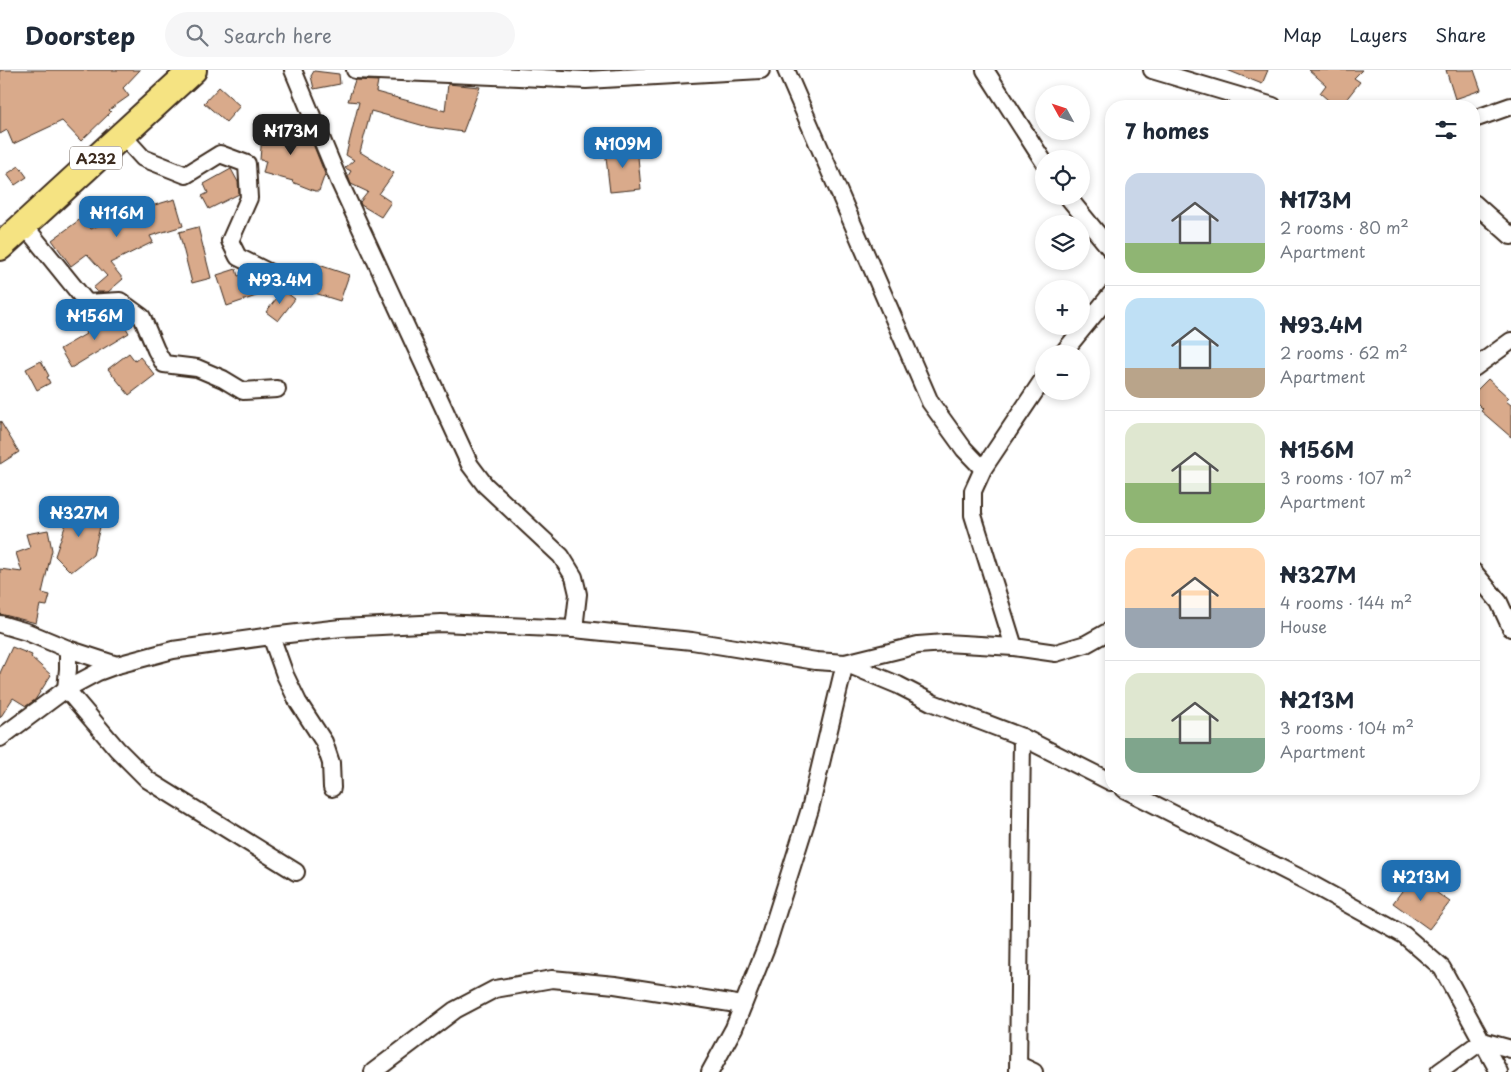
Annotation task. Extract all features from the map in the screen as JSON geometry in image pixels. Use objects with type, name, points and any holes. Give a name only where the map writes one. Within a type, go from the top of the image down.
[{"type":"main road","name":"A232","points":[[0,247],[192,70]]},
{"type":"street","points":[[293,70],[340,181],[470,465],[485,485],[562,556],[574,577],[578,594],[574,629]]},
{"type":"street","points":[[355,70],[586,80],[760,70]]},
{"type":"street","points":[[786,70],[930,402],[964,448],[983,469]]},
{"type":"street","points":[[985,70],[1036,150]]},
{"type":"street","points":[[1152,70],[1253,100]]},
{"type":"street","points":[[1480,117],[1511,106]]},
{"type":"street","points":[[122,134],[143,158],[186,175],[220,154],[248,164],[249,198],[230,240],[238,257],[272,274]]},
{"type":"street","points":[[1075,205],[1105,242]]},
{"type":"street","points":[[1480,208],[1511,236]]},
{"type":"street","points":[[24,225],[87,303],[120,301],[142,317],[164,364],[196,368],[223,379],[243,391],[277,389]]},
{"type":"street","points":[[1069,345],[1105,301]]},
{"type":"street","points":[[1480,364],[1511,341]]},
{"type":"street","points":[[1014,647],[973,515],[973,491],[983,469],[1035,391]]},
{"type":"street","points":[[1480,579],[1499,602],[1511,628]]},
{"type":"street","points":[[0,738],[66,689],[98,672],[117,665],[173,650],[341,628],[441,623],[574,629],[692,641],[816,661],[844,663],[918,646],[945,643],[1014,647],[1056,653],[1086,644],[1105,633]]},
{"type":"street","points":[[0,624],[117,665]]},
{"type":"street","points":[[271,636],[285,676],[298,702],[324,742],[331,763],[332,788]]},
{"type":"street","points":[[68,649],[66,689],[117,749],[148,780],[296,872]]},
{"type":"street","points":[[844,663],[898,685],[933,703],[1022,737],[1105,779]]},
{"type":"street","points":[[710,1072],[734,1028],[768,942],[810,809],[844,663]]},
{"type":"street","points":[[1022,737],[1019,1068],[1034,1072]]},
{"type":"street","points":[[1136,795],[1304,880],[1404,935],[1442,968],[1499,1072]]},
{"type":"street","points":[[373,1072],[455,1010],[496,989],[505,987],[552,979],[615,985],[743,1005]]},
{"type":"street","points":[[1482,1041],[1511,1049]]},
{"type":"street","points":[[1439,1072],[1482,1041]]},
{"type":"building","points":[[0,70],[140,70],[123,88],[129,96],[109,110],[111,112],[81,141],[62,121],[13,144],[7,130],[0,134]]},
{"type":"building","points":[[1227,70],[1268,70],[1262,84]]},
{"type":"building","points":[[1309,70],[1362,70],[1354,78],[1360,82],[1346,100],[1328,100],[1320,93],[1326,85]]},
{"type":"building","points":[[1446,70],[1474,70],[1481,90],[1455,99]]},
{"type":"building","points":[[314,71],[339,74],[340,84],[314,89],[311,76]]},
{"type":"building","points":[[355,80],[378,81],[376,92],[445,111],[448,84],[480,87],[463,132],[428,127],[371,111],[360,152],[394,173],[379,194],[391,202],[381,217],[361,205],[360,202],[368,192],[351,184],[348,176],[351,171],[345,168],[354,160],[346,155],[359,102],[348,101]]},
{"type":"building","points":[[219,87],[240,106],[226,122],[204,103]]},
{"type":"building","points":[[263,121],[284,123],[283,131],[307,129],[325,174],[319,191],[293,181],[263,173],[266,161],[260,160]]},
{"type":"building","points":[[637,146],[641,189],[610,192],[605,149]]},
{"type":"building","points":[[19,166],[27,177],[15,185],[7,174]]},
{"type":"building","points":[[231,169],[238,182],[239,194],[209,209],[202,196],[208,193],[204,184]]},
{"type":"building","points":[[175,199],[183,226],[150,236],[153,242],[110,263],[123,279],[108,292],[97,292],[93,288],[107,276],[87,254],[71,266],[52,240],[82,218],[91,229],[136,207],[138,210]]},
{"type":"building","points":[[198,227],[211,278],[192,283],[179,232]]},
{"type":"building","points":[[313,263],[349,275],[340,301],[305,290]]},
{"type":"building","points":[[236,269],[238,276],[248,273],[251,280],[260,279],[265,293],[227,306],[217,275]]},
{"type":"building","points":[[283,290],[295,299],[278,321],[266,312]]},
{"type":"building","points":[[118,314],[129,333],[71,368],[60,349],[86,334],[85,332]]},
{"type":"building","points":[[129,353],[135,361],[140,357],[155,375],[129,395],[108,369]]},
{"type":"building","points":[[41,361],[49,376],[47,377],[50,383],[37,390],[26,369]]},
{"type":"building","points":[[1488,379],[1509,398],[1506,401],[1511,405],[1511,437],[1481,411],[1483,409],[1480,406],[1480,387]]},
{"type":"building","points":[[0,421],[19,452],[0,464]]},
{"type":"building","points":[[71,509],[104,511],[93,555],[71,572],[55,556]]},
{"type":"building","points":[[48,530],[52,550],[42,593],[50,595],[47,606],[40,605],[36,623],[0,614],[0,569],[22,572],[16,553],[30,548],[26,534]]},
{"type":"building","points":[[12,647],[32,655],[31,657],[51,675],[35,700],[26,706],[13,698],[0,718],[0,673]]},
{"type":"building","points":[[1413,876],[1450,902],[1429,929],[1393,903]]}]
